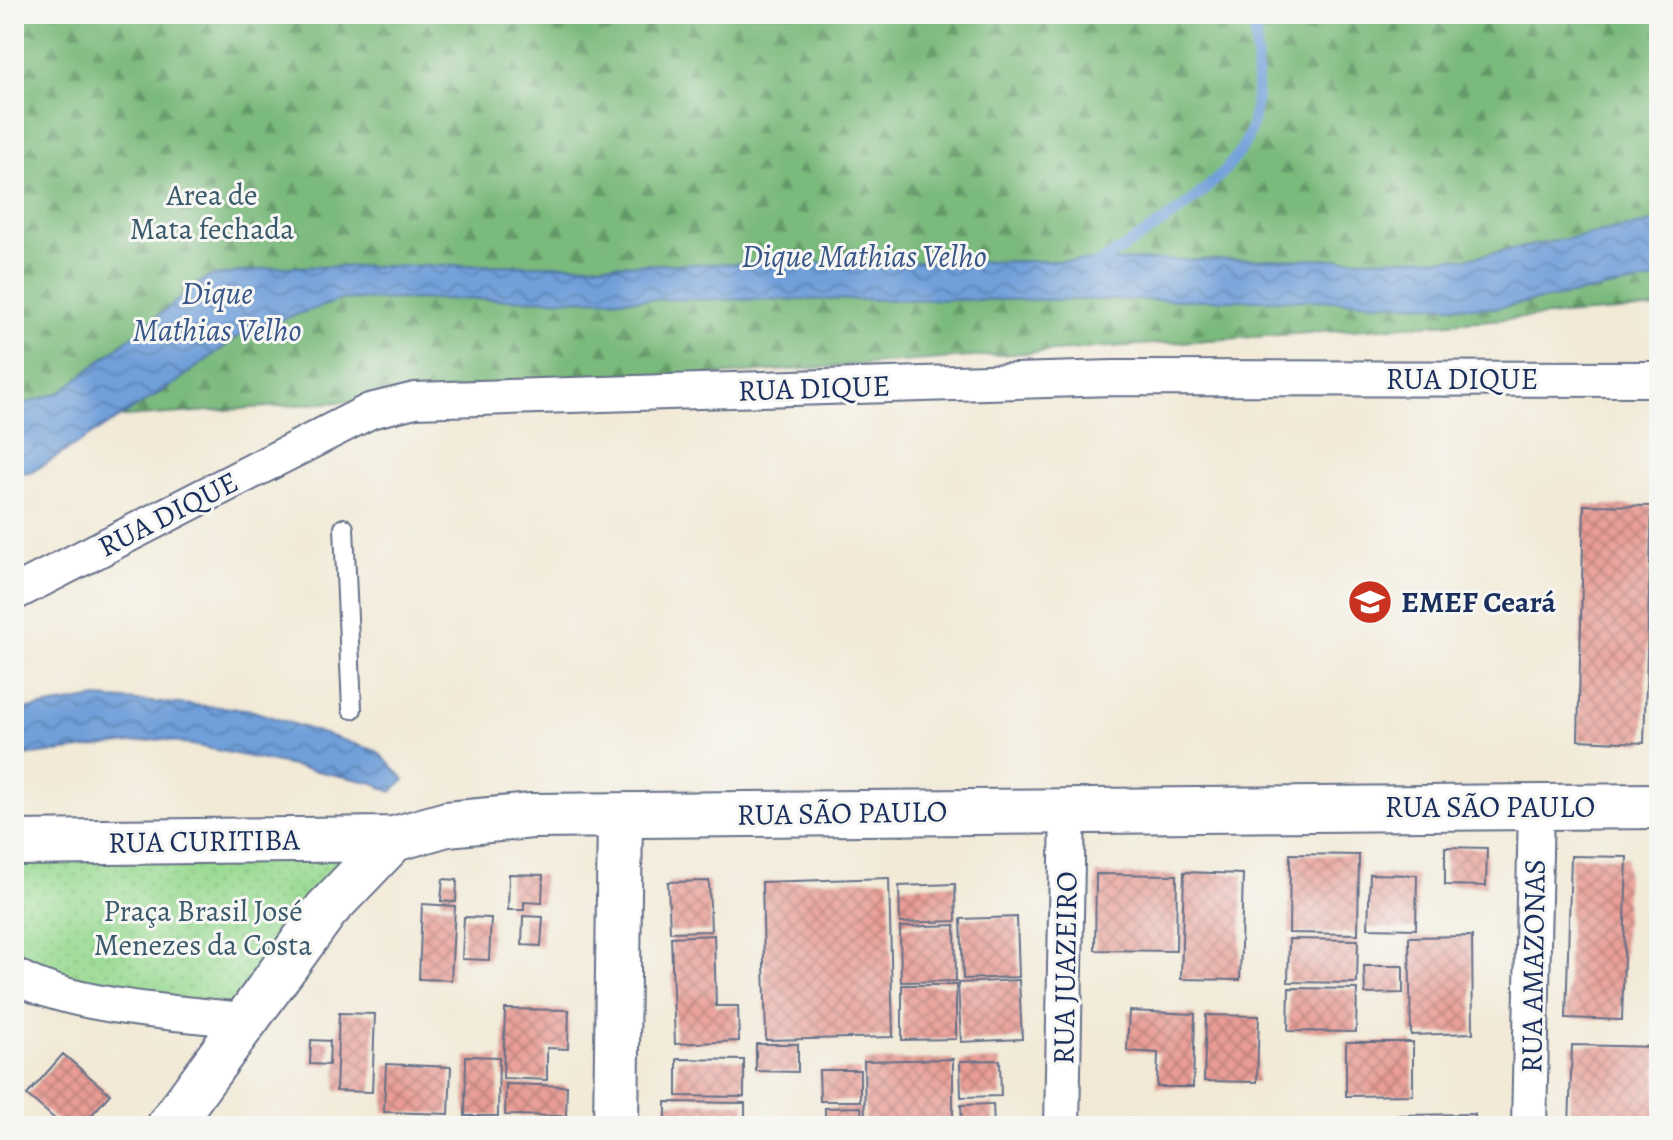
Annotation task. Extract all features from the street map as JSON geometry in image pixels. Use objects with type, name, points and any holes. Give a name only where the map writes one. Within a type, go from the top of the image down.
[{"type":"street","name":"RUA DIQUE","points":[[14,593],[370,411],[415,400],[1113,378],[1659,379]]},
{"type":"street","name":"RUA SÃO PAULO","points":[[394,839],[488,817],[1068,809],[1659,806]]},
{"type":"street","name":"RUA AMAZONAS","points":[[1529,1126],[1536,807]]},
{"type":"street","name":"RUA JUAZEIRO","points":[[1062,1126],[1068,809]]},
{"type":"street","points":[[616,1126],[620,816]]},
{"type":"street","points":[[169,1126],[326,910],[394,839]]},
{"type":"street","name":"RUA CURITIBA","points":[[14,843],[394,839]]},
{"type":"street","points":[[14,975],[42,987],[97,1001],[247,1020]]},
{"type":"lane","points":[[344,528],[352,709]]},
{"type":"green space","name":"Area de Mata fechada","points":[[14,14],[1659,14],[1659,308],[14,425]]},
{"type":"green space","name":"Praça Brasil José Menezes da Costa","points":[[373,845],[243,1014],[152,1003],[14,967],[14,849]]},
{"type":"water","name":"Dique Mathias Velho","points":[[1659,221],[1659,279],[1496,308],[1317,300],[344,299],[244,332],[174,384],[32,472],[14,473],[14,407],[61,392],[207,277],[277,267],[1467,258]]},
{"type":"water","points":[[97,698],[247,709],[377,751],[405,780],[391,792],[374,783],[163,739],[14,757],[14,711]]},
{"type":"building","points":[[1584,505],[1652,506],[1644,743],[1578,740]]},
{"type":"building","points":[[1445,847],[1487,848],[1486,886],[1445,885]]},
{"type":"building","points":[[1290,854],[1359,855],[1358,934],[1289,933]]},
{"type":"building","points":[[1571,856],[1627,857],[1622,1020],[1566,1018]]},
{"type":"building","points":[[1184,872],[1243,874],[1240,980],[1181,979]]},
{"type":"building","points":[[509,874],[543,875],[542,903],[524,902],[524,910],[508,910]]},
{"type":"building","points":[[1096,874],[1177,875],[1176,951],[1095,950]]},
{"type":"building","points":[[1370,874],[1417,875],[1416,929],[1368,928]]},
{"type":"building","points":[[889,878],[893,1037],[766,1040],[762,882]]},
{"type":"building","points":[[443,879],[457,880],[456,902],[441,901]]},
{"type":"building","points":[[709,881],[711,931],[670,932],[668,882]]},
{"type":"building","points":[[955,884],[956,921],[900,923],[899,886]]},
{"type":"building","points":[[422,904],[455,906],[451,980],[419,979]]},
{"type":"building","points":[[523,916],[543,917],[541,946],[522,945]]},
{"type":"building","points":[[464,917],[491,918],[489,960],[462,959]]},
{"type":"building","points":[[1017,917],[1019,977],[963,979],[961,919]]},
{"type":"building","points":[[955,925],[956,981],[901,982],[900,927]]},
{"type":"building","points":[[714,935],[716,1006],[738,1006],[739,1041],[675,1044],[671,937]]},
{"type":"building","points":[[1472,936],[1473,1033],[1411,1035],[1409,937]]},
{"type":"building","points":[[1289,939],[1358,940],[1357,983],[1288,982]]},
{"type":"building","points":[[1364,966],[1403,966],[1403,993],[1365,994]]},
{"type":"building","points":[[1019,980],[1022,1039],[961,1042],[958,983]]},
{"type":"building","points":[[902,985],[956,985],[956,1039],[902,1040]]},
{"type":"building","points":[[1289,988],[1357,989],[1356,1032],[1288,1031]]},
{"type":"building","points":[[505,1009],[569,1010],[568,1049],[547,1048],[547,1080],[503,1078]]},
{"type":"building","points":[[1129,1011],[1195,1014],[1193,1087],[1157,1087],[1158,1053],[1127,1051]]},
{"type":"building","points":[[339,1013],[375,1014],[372,1092],[336,1091]]},
{"type":"building","points":[[1206,1015],[1259,1016],[1257,1082],[1204,1081]]},
{"type":"building","points":[[311,1040],[330,1041],[329,1065],[310,1064]]},
{"type":"building","points":[[1346,1042],[1413,1042],[1413,1095],[1346,1096]]},
{"type":"building","points":[[756,1044],[798,1044],[798,1072],[756,1071]]},
{"type":"building","points":[[1572,1045],[1658,1047],[1656,1126],[1569,1126]]},
{"type":"building","points":[[63,1054],[110,1094],[82,1126],[63,1126],[27,1095]]},
{"type":"building","points":[[466,1056],[499,1057],[498,1116],[465,1116]]},
{"type":"building","points":[[677,1059],[744,1060],[744,1097],[677,1096]]},
{"type":"building","points":[[953,1059],[953,1126],[865,1126],[864,1061]]},
{"type":"building","points":[[1000,1060],[1001,1096],[961,1097],[960,1061]]},
{"type":"building","points":[[386,1064],[451,1067],[449,1114],[384,1112]]},
{"type":"building","points":[[819,1070],[860,1070],[860,1101],[820,1101]]},
{"type":"building","points":[[506,1084],[567,1086],[566,1116],[505,1115]]},
{"type":"building","points":[[666,1102],[745,1103],[745,1126],[666,1126]]},
{"type":"building","points":[[993,1104],[994,1126],[962,1126],[961,1105]]},
{"type":"building","points":[[861,1107],[862,1126],[825,1126],[825,1108]]},
{"type":"building","points":[[1475,1114],[1475,1126],[1399,1126],[1399,1115]]},
{"type":"building","points":[[1101,1118],[1175,1120],[1175,1126],[1100,1126]]},
{"type":"building","points":[[1254,1122],[1289,1122],[1289,1126],[1254,1126]]},
{"type":"waterway","points":[[1088,270],[1180,210],[1224,171],[1240,151],[1250,131],[1256,102],[1254,14]]},
{"type":"place","name":"EMEF Ceará","points":[[1370,602]]}]
